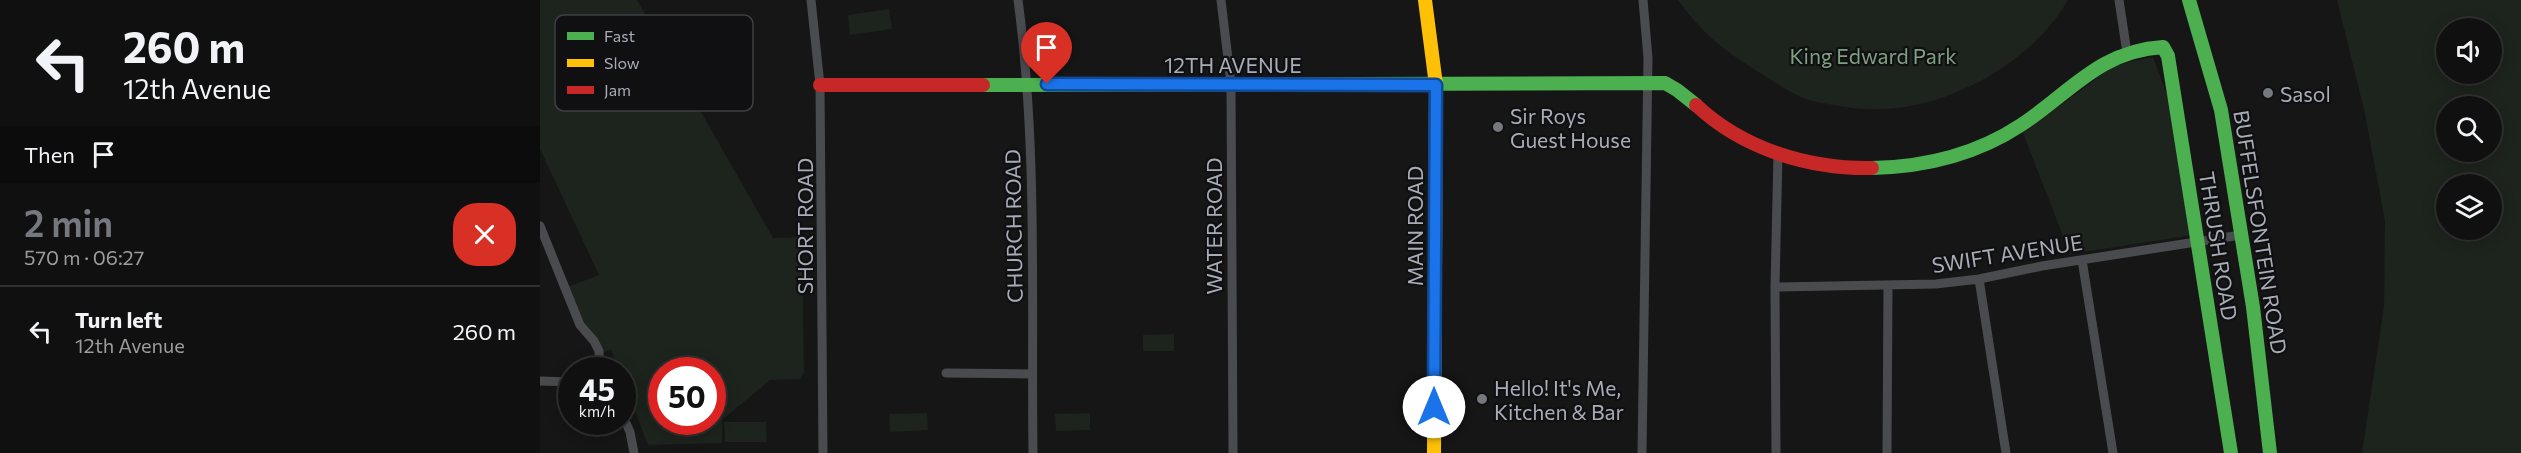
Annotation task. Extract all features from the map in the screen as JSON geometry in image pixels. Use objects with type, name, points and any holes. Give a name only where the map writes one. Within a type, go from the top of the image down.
[{"type":"street","name":"SHORT ROAD","points":[[811,0],[820,85],[823,453]]},
{"type":"street","name":"CHURCH ROAD","points":[[1018,0],[1030,140],[1033,453]]},
{"type":"street","name":"WATER ROAD","points":[[1221,0],[1231,84],[1233,453]]},
{"type":"street","name":"MAIN ROAD","points":[[1425,0],[1436,85],[1434,453]]},
{"type":"street","points":[[1642,453],[1648,47],[1643,0]]},
{"type":"street","points":[[2119,0],[2127,53]]},
{"type":"street","name":"BUFFELSFONTEIN ROAD","points":[[2189,0],[2221,110],[2257,389],[2264,409],[2270,453]]},
{"type":"street","name":"12TH AVENUE","points":[[820,85],[1669,84],[1713,120],[1778,153],[1806,161],[1867,168],[1904,167],[1947,158],[1985,145],[2017,128],[2065,93],[2089,72],[2111,58],[2163,47]]},
{"type":"street","name":"THRUSH ROAD","points":[[2163,47],[2168,56],[2231,453]]},
{"type":"street","points":[[1776,453],[1775,287],[1778,153]]},
{"type":"street","points":[[540,226],[580,325],[599,351],[599,357]]},
{"type":"street","name":"SWIFT AVENUE","points":[[1775,287],[1936,284],[1979,279],[2238,235]]},
{"type":"street","points":[[2082,260],[2113,453]]},
{"type":"street","points":[[1979,279],[2006,453]]},
{"type":"street","points":[[1887,453],[1888,285]]},
{"type":"street","points":[[946,373],[1032,375]]},
{"type":"street","points":[[540,381],[558,382]]},
{"type":"street","points":[[631,435],[634,453]]},
{"type":"green space","points":[[540,0],[637,0],[646,15],[555,15],[555,111],[700,111],[773,238],[802,237],[804,373],[800,379],[770,380],[726,417],[726,357],[648,357],[648,435],[722,435],[722,443],[648,445],[636,414],[636,357],[614,357],[611,350],[600,353],[583,329],[565,288],[599,275],[540,149]]},
{"type":"green space","name":"King Edward Park","points":[[1678,0],[2068,0],[2043,34],[2010,63],[1986,78],[1931,101],[1912,106],[1874,109],[1816,102],[1786,89],[1722,47],[1704,31]]},
{"type":"green space","points":[[2337,0],[2521,0],[2521,453],[2362,453],[2384,306],[2385,221],[2365,114]]},
{"type":"green space","points":[[889,9],[892,29],[850,35],[848,15]]},
{"type":"green space","points":[[2153,57],[2172,108],[2193,235],[2070,254],[2023,133],[2115,65]]},
{"type":"green space","points":[[1174,334],[1174,351],[1143,351],[1143,335]]},
{"type":"green space","points":[[927,413],[928,430],[890,432],[889,414]]},
{"type":"green space","points":[[1090,413],[1090,430],[1056,431],[1055,414]]},
{"type":"green space","points":[[726,422],[766,422],[767,442],[725,442]]},
{"type":"traffic: fast","points":[[2189,0],[2221,110],[2253,307],[2270,453]]},
{"type":"traffic: fast","points":[[1872,168],[1930,162],[1986,144],[2039,113],[2103,65],[2121,56],[2163,47],[2168,56],[2231,453]]},
{"type":"traffic: fast","points":[[983,85],[1665,83],[1696,105]]},
{"type":"traffic: slow","points":[[1425,0],[1436,85],[1434,453]]},
{"type":"traffic: jam","points":[[820,85],[983,85]]},
{"type":"traffic: jam","points":[[1696,105],[1734,134],[1755,145],[1824,165],[1872,168]]},
{"type":"place","name":"Sasol","points":[[2268,93]]},
{"type":"place","name":"Sir Roys Guest House","points":[[1498,127]]},
{"type":"place","name":"Hello! It's Me, Kitchen & Bar","points":[[1482,399]]},
{"type":"route","points":[[1047,84],[1436,85],[1434,407]]}]
